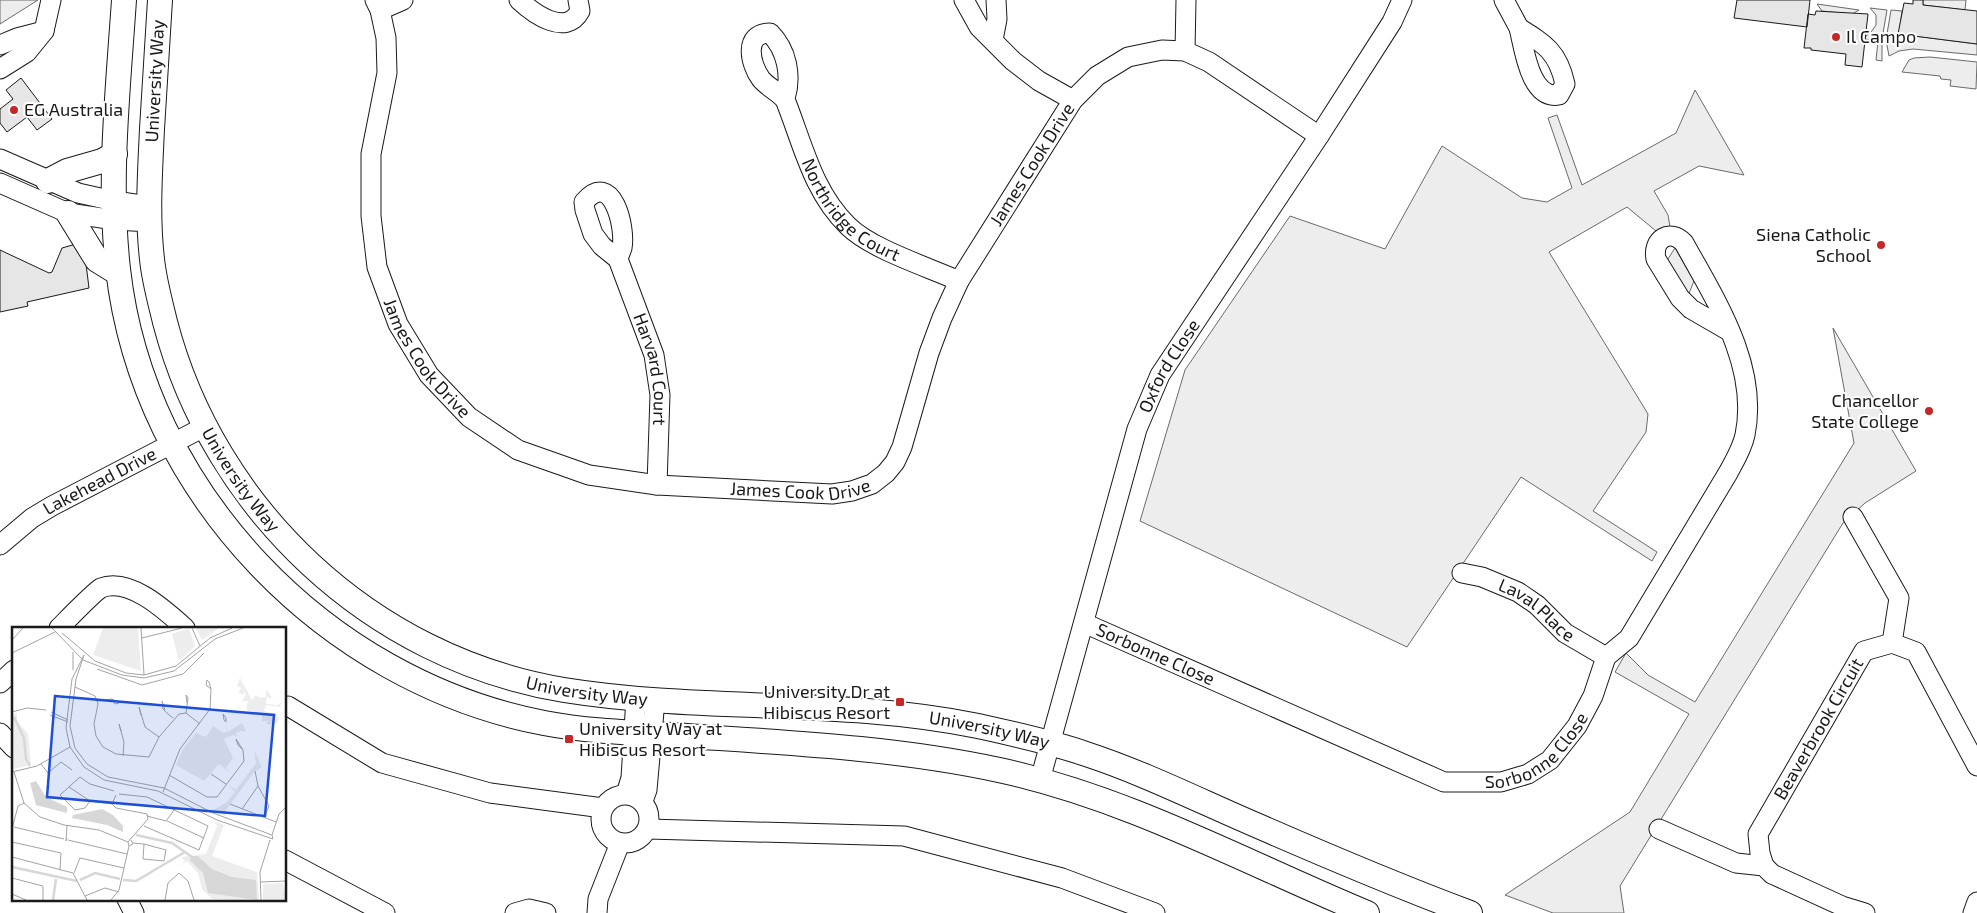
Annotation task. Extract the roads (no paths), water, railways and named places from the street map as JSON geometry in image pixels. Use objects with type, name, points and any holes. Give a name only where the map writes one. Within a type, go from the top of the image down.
[{"type":"main road","name":"University Way","points":[[124,0],[115,154],[118,273],[145,384],[172,444],[196,485],[253,560],[310,613],[372,656],[416,679],[458,698],[502,713],[553,724],[643,733],[875,750],[964,763],[1040,780],[1107,801],[1158,820],[1367,913]]},
{"type":"main road","name":"University Way","points":[[160,0],[149,214],[152,260],[158,294],[179,367],[204,427],[244,490],[301,558],[334,586],[374,615],[436,650],[469,664],[505,676],[559,689],[645,699],[893,714],[976,726],[1052,743],[1125,768],[1340,862],[1470,913]]},
{"type":"main road","points":[[48,181],[67,171],[102,161],[115,154]]},
{"type":"main road","points":[[68,213],[97,260],[118,273]]},
{"type":"street","points":[[0,69],[27,52],[44,31],[51,0]]},
{"type":"street","points":[[377,5],[403,0]]},
{"type":"street","points":[[519,0],[531,11],[546,19],[562,23],[571,22],[577,18],[580,11],[578,0]]},
{"type":"street","points":[[964,0],[979,26],[1013,61],[1039,81],[1073,100]]},
{"type":"street","points":[[994,40],[997,19],[996,0]]},
{"type":"street","points":[[1185,51],[1186,0]]},
{"type":"street","name":"Oxford Close","points":[[1040,780],[1052,743],[1137,429],[1160,375],[1319,136],[1392,22],[1402,0]]},
{"type":"street","points":[[1504,0],[1519,28]]},
{"type":"street","name":"James Cook Drive","points":[[377,5],[386,38],[387,73],[371,154],[371,216],[377,267],[398,324],[429,375],[469,417],[518,450],[589,475],[657,485],[832,494],[852,491],[872,484],[886,473],[895,462],[902,447],[929,353],[942,318],[960,281],[1073,100],[1097,76],[1128,57],[1162,50],[1185,51],[1209,62],[1319,136]]},
{"type":"street","points":[[0,45],[17,38],[44,31]]},
{"type":"street","name":"Northridge Court","points":[[785,98],[814,177],[828,204],[849,227],[873,244],[960,281]]},
{"type":"street","points":[[0,159],[115,211]]},
{"type":"street","points":[[0,183],[68,213],[115,211],[149,214]]},
{"type":"street","points":[[1606,657],[1629,638],[1740,451],[1745,435],[1749,402],[1744,367],[1729,331],[1713,295],[1684,243],[1680,238],[1673,236],[1660,239],[1656,245],[1656,259],[1680,298],[1691,309],[1729,331]]},
{"type":"street","name":"Harvard Court","points":[[618,259],[654,355],[658,376],[660,395],[657,485]]},
{"type":"street","name":"Lakehead Drive","points":[[0,546],[32,518],[52,506],[204,427]]},
{"type":"street","points":[[1853,517],[1899,598],[1892,643],[1916,652],[1977,766]]},
{"type":"street","name":"Laval Place","points":[[1459,572],[1482,577],[1518,592],[1536,605],[1565,633],[1606,657]]},
{"type":"street","points":[[60,627],[101,588],[123,586],[156,602],[184,627]]},
{"type":"street","name":"Sorbonne Close","points":[[1084,623],[1444,782],[1501,782],[1528,774],[1550,760],[1577,726],[1593,696],[1606,657]]},
{"type":"street","name":"Beaverbrook Circuit","points":[[1764,866],[1760,853],[1758,834],[1864,651],[1892,643]]},
{"type":"street","points":[[0,683],[12,672]]},
{"type":"street","points":[[643,801],[647,790],[643,733],[645,699]]},
{"type":"street","points":[[286,707],[288,706],[382,763],[490,793],[603,808]]},
{"type":"street","points":[[0,733],[12,746]]},
{"type":"street","points":[[626,794],[643,733]]},
{"type":"street","points":[[617,795],[632,795],[643,801],[648,810],[650,818],[648,829],[636,841],[620,843],[607,834],[602,827],[603,808],[617,795]]},
{"type":"street","points":[[648,829],[904,836],[1062,878],[1155,913]]},
{"type":"street","points":[[1659,829],[1736,863],[1764,866],[1772,874],[1842,906],[1865,913]]},
{"type":"street","points":[[597,913],[598,899],[620,843]]},
{"type":"street","points":[[286,861],[385,913]]},
{"type":"street","points":[[128,900],[134,913]]},
{"type":"street","points":[[1973,913],[1977,902]]},
{"type":"street","points":[[515,913],[528,910],[546,913]]},
{"type":"place","name":"Il Campo","points":[[1836,37]]},
{"type":"place","name":"EG Australia","points":[[14,110]]},
{"type":"place","name":"Siena Catholic School","points":[[1881,245]]},
{"type":"place","name":"Chancellor State College","points":[[1929,411]]},
{"type":"place","name":"University Dr at Hibiscus Resort","points":[[900,702]]},
{"type":"place","name":"University Way at Hibiscus Resort","points":[[569,739]]}]
